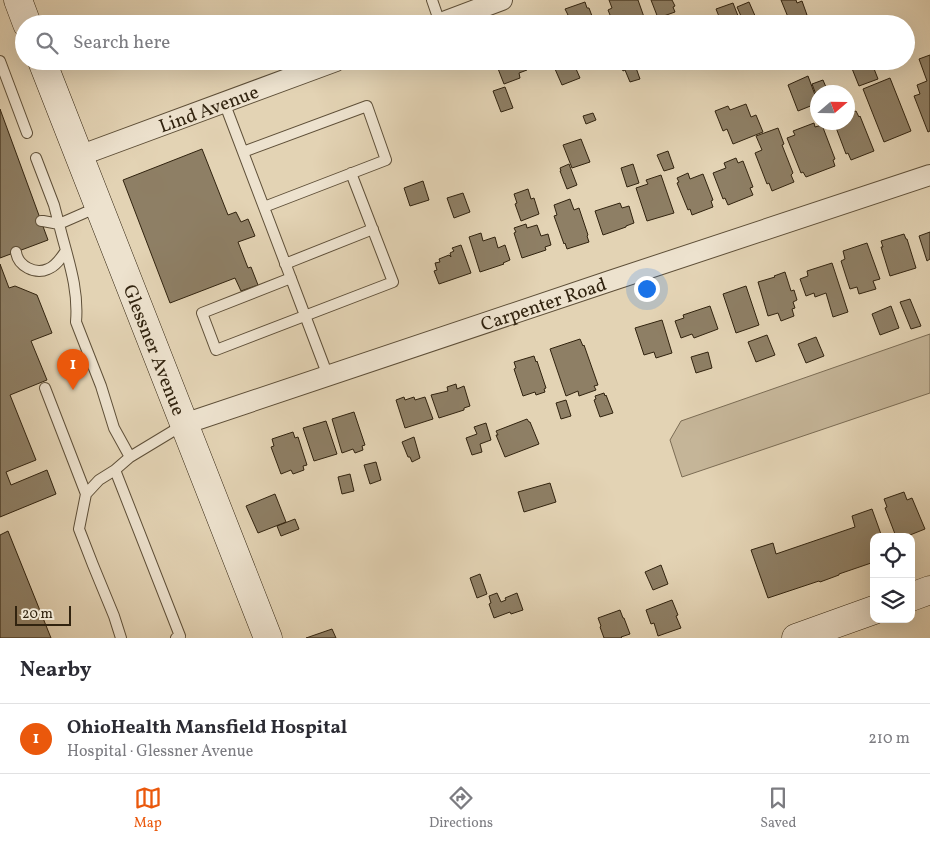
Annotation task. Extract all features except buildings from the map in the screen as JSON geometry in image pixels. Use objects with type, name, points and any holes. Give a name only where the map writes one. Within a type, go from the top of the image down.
[{"type":"street","points":[[18,0],[24,15]]},
{"type":"street","points":[[461,15],[502,0]]},
{"type":"street","name":"Glessner Avenue","points":[[46,70],[268,638]]},
{"type":"street","name":"Lind Avenue","points":[[79,156],[311,70]]},
{"type":"street","name":"Carpenter Road","points":[[184,424],[930,175]]},
{"type":"street","points":[[915,596],[930,590]]},
{"type":"street","points":[[796,638],[870,611]]},
{"type":"lane","points":[[432,0],[437,15]]},
{"type":"lane","points":[[0,61],[27,133]]},
{"type":"lane","points":[[224,102],[328,376]]},
{"type":"lane","points":[[243,152],[367,106],[386,160],[264,207]]},
{"type":"lane","points":[[36,158],[54,205],[65,252],[73,272],[77,312],[76,322],[101,386],[114,428],[130,457]]},
{"type":"lane","points":[[291,278],[202,313],[216,350],[393,282],[351,173]]},
{"type":"lane","points":[[41,221],[59,224],[99,206]]},
{"type":"lane","points":[[285,264],[373,229]]},
{"type":"lane","points":[[16,252],[16,255],[27,268],[39,270],[48,269],[60,260],[65,252]]},
{"type":"lane","points":[[45,388],[86,494],[79,529],[121,638]]},
{"type":"lane","points":[[86,494],[100,480],[130,457],[184,424]]},
{"type":"lane","points":[[115,470],[180,636],[176,638]]},
{"type":"shaded area","points":[[930,334],[930,393],[682,477],[670,440],[681,421]]},
{"type":"place","name":"OhioHealth Mansfield Hospital","points":[[73,390]]}]
